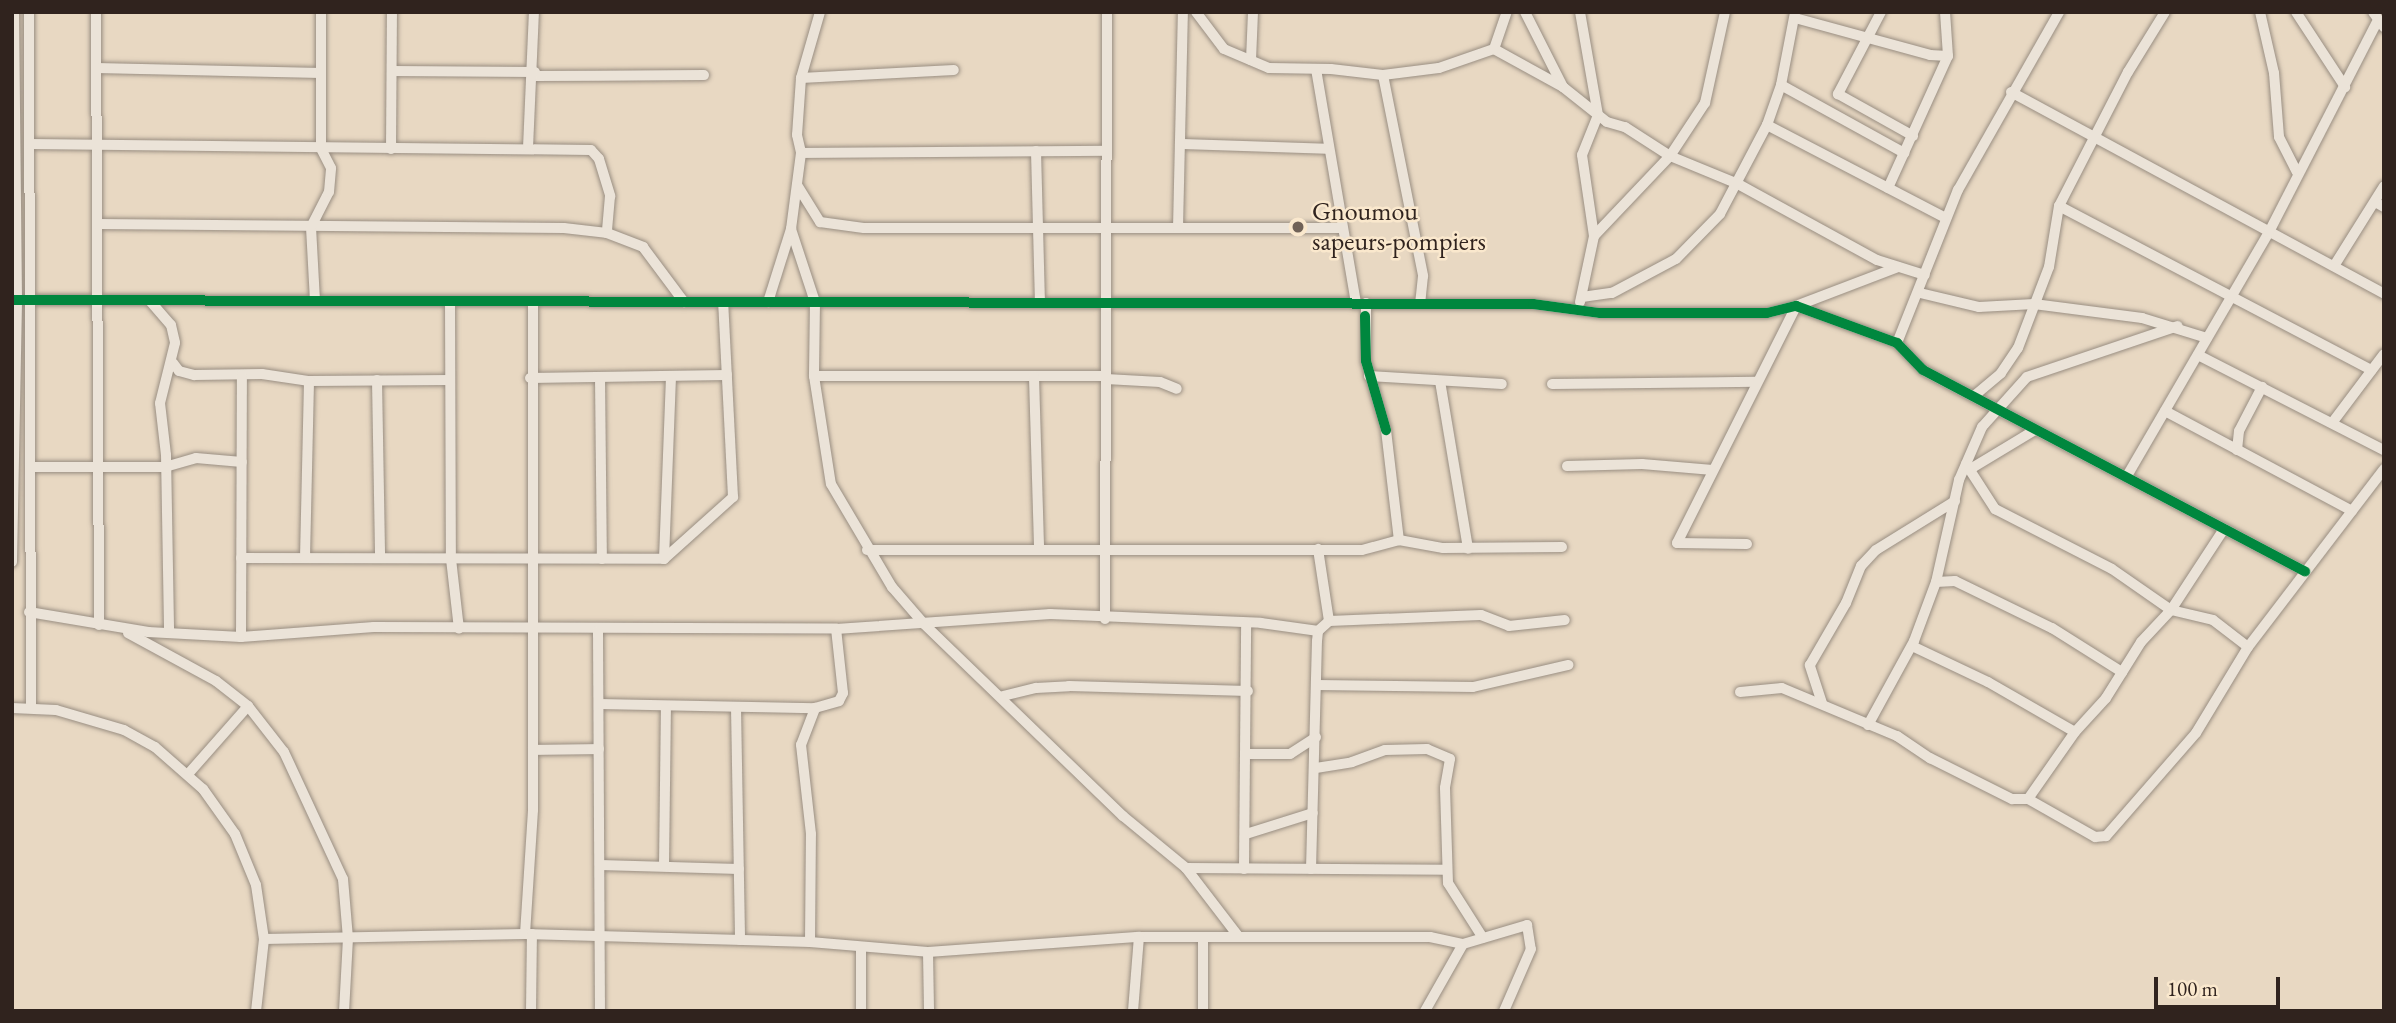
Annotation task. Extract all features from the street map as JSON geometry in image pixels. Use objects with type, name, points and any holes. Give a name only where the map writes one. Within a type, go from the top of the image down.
[{"type":"street","points":[[12,562],[14,12]]},
{"type":"street","points":[[29,12],[32,300],[29,612],[31,708]]},
{"type":"street","points":[[96,12],[99,625]]},
{"type":"street","points":[[315,301],[311,227],[330,183],[331,168],[321,148],[321,12]]},
{"type":"street","points":[[391,149],[392,12]]},
{"type":"street","points":[[528,148],[535,74],[534,12]]},
{"type":"street","points":[[768,302],[791,229],[801,153],[797,135],[801,78],[820,12]]},
{"type":"street","points":[[1104,619],[1107,12]]},
{"type":"street","points":[[1178,229],[1184,12]]},
{"type":"street","points":[[1196,12],[1224,49],[1269,68],[1383,75],[1439,68],[1494,49],[1563,87],[1598,115],[1670,156],[1738,184],[1832,238],[1898,267],[1925,275]]},
{"type":"street","points":[[1251,60],[1252,12]]},
{"type":"street","points":[[1494,49],[1507,12]]},
{"type":"street","points":[[1525,12],[1563,87]]},
{"type":"street","points":[[1576,312],[1582,297],[1594,236],[1581,155],[1598,115],[1580,12]]},
{"type":"street","points":[[1594,236],[1670,156],[1705,103],[1725,12]]},
{"type":"street","points":[[1881,12],[1838,94],[1913,136]]},
{"type":"street","points":[[1888,188],[1948,56],[1945,12]]},
{"type":"street","points":[[2260,12],[2274,73],[2279,137],[2297,172]]},
{"type":"street","points":[[2297,12],[2345,87]]},
{"type":"street","points":[[1897,343],[1920,293],[1945,218],[2011,92],[2058,13]]},
{"type":"street","points":[[1974,396],[2001,373],[2018,348],[2052,254],[2059,206],[2096,138],[2127,72],[2163,13]]},
{"type":"street","points":[[1582,297],[1612,293],[1676,259],[1720,214],[1767,125],[1781,85],[1795,15],[1868,37],[1948,56]]},
{"type":"street","points":[[2127,476],[2269,232],[2297,172],[2345,87],[2378,20]]},
{"type":"street","points":[[96,68],[321,73]]},
{"type":"street","points":[[1317,69],[1340,228],[1361,303],[1369,376],[1386,430],[1399,540]]},
{"type":"street","points":[[801,78],[954,70]]},
{"type":"street","points":[[392,71],[704,75]]},
{"type":"street","points":[[1383,75],[1423,276],[1420,303]]},
{"type":"street","points":[[1781,85],[1904,153]]},
{"type":"street","points":[[2011,92],[2384,294]]},
{"type":"street","points":[[1767,125],[1945,218]]},
{"type":"street","points":[[29,144],[591,150],[599,159],[610,196],[607,233]]},
{"type":"street","points":[[1180,144],[1329,149]]},
{"type":"street","points":[[1036,151],[1040,303]]},
{"type":"street","points":[[801,153],[1107,152]]},
{"type":"street","points":[[797,185],[820,222],[827,226],[1038,230],[1340,228]]},
{"type":"street","points":[[2334,266],[2379,205],[2384,186]]},
{"type":"street","points":[[2059,206],[2233,294],[2372,370]]},
{"type":"street","points":[[97,224],[564,228],[607,233],[643,247],[684,302]]},
{"type":"street","points":[[791,229],[815,302],[814,376],[831,484],[867,550],[924,624],[1003,696],[1123,816],[1186,868],[1239,937]]},
{"type":"street","points":[[15,300],[1420,303],[1533,304],[1576,312],[1767,313],[1796,306],[1898,267]]},
{"type":"street","points":[[1920,293],[1979,307],[2034,304],[2178,326],[2207,338]]},
{"type":"street","points":[[149,301],[171,325],[175,343],[173,363],[160,403],[165,467],[169,633]]},
{"type":"street","points":[[450,301],[451,559],[459,629]]},
{"type":"street","points":[[531,1011],[528,934],[533,631],[529,557],[533,302]]},
{"type":"street","points":[[241,558],[664,559],[733,497],[723,302]]},
{"type":"street","points":[[1796,306],[1897,343],[1923,370],[2305,571]]},
{"type":"street","points":[[1747,544],[1677,543],[1796,306]]},
{"type":"street","points":[[1868,725],[1912,646],[1936,582],[1955,501],[1996,410],[2027,377],[2178,326]]},
{"type":"street","points":[[2333,423],[2384,354]]},
{"type":"street","points":[[2197,355],[2384,450]]},
{"type":"street","points":[[173,363],[179,371],[194,375],[242,375],[309,381],[450,380]]},
{"type":"street","points":[[241,637],[242,375]]},
{"type":"street","points":[[530,378],[727,375]]},
{"type":"street","points":[[664,559],[671,376]]},
{"type":"street","points":[[814,376],[1106,377],[1160,382],[1177,389]]},
{"type":"street","points":[[1369,376],[1502,384]]},
{"type":"street","points":[[600,377],[602,559]]},
{"type":"street","points":[[1034,377],[1039,548]]},
{"type":"street","points":[[377,380],[380,558]]},
{"type":"street","points":[[306,558],[309,381]]},
{"type":"street","points":[[1440,381],[1468,549]]},
{"type":"street","points":[[1552,384],[1756,382]]},
{"type":"street","points":[[2236,450],[2239,430],[2262,387]]},
{"type":"street","points":[[2165,411],[2352,511]]},
{"type":"street","points":[[1969,466],[2035,430]]},
{"type":"street","points":[[30,467],[165,467],[196,458],[242,462]]},
{"type":"street","points":[[1567,466],[1642,464],[1713,470]]},
{"type":"street","points":[[1969,466],[1995,509],[2112,569],[2171,610],[2213,620],[2248,647]]},
{"type":"street","points":[[1740,692],[1782,688],[1822,703],[2012,799],[2028,799],[2095,837],[2106,836],[2196,733],[2248,647],[2384,469]]},
{"type":"street","points":[[1822,703],[1810,665],[1846,603],[1861,566],[1876,550],[1955,501]]},
{"type":"street","points":[[2028,799],[2122,672],[2141,642],[2171,610],[2224,529]]},
{"type":"street","points":[[867,550],[1362,550],[1399,540],[1468,549],[1562,547]]},
{"type":"street","points":[[1318,549],[1329,621]]},
{"type":"street","points":[[1936,582],[1955,581],[2052,628],[2122,672]]},
{"type":"street","points":[[29,612],[118,628],[241,637],[374,627],[533,631],[836,629],[1025,614],[1247,624],[1318,631]]},
{"type":"street","points":[[1311,869],[1318,631],[1329,621],[1481,615],[1509,626],[1565,620]]},
{"type":"street","points":[[1244,869],[1248,754],[1247,624]]},
{"type":"street","points":[[118,628],[197,668],[248,706],[284,752],[343,879],[348,938],[344,1011]]},
{"type":"street","points":[[599,704],[815,708],[839,701],[843,693],[836,629]]},
{"type":"street","points":[[598,631],[600,1011]]},
{"type":"street","points":[[1912,646],[1988,682],[2075,732]]},
{"type":"street","points":[[1317,685],[1473,687],[1568,665]]},
{"type":"street","points":[[1003,696],[1037,688],[1069,687],[1248,691]]},
{"type":"street","points":[[188,773],[248,706]]},
{"type":"street","points":[[664,866],[666,706]]},
{"type":"street","points":[[736,707],[740,940]]},
{"type":"street","points":[[12,708],[31,708],[90,717],[124,730],[188,773],[220,810],[247,859],[264,939],[256,1011]]},
{"type":"street","points":[[810,942],[811,834],[801,745],[815,708]]},
{"type":"street","points":[[1248,754],[1290,754],[1316,737]]},
{"type":"street","points":[[533,750],[599,749]]},
{"type":"street","points":[[1316,768],[1352,762],[1385,750],[1427,749],[1450,759],[1445,788],[1448,883],[1483,938]]},
{"type":"street","points":[[1246,834],[1312,813]]},
{"type":"street","points":[[600,865],[739,869]]},
{"type":"street","points":[[1186,868],[1447,870]]},
{"type":"street","points":[[264,939],[528,934],[810,942],[928,952],[1139,937],[1430,937],[1463,944],[1527,925],[1531,949],[1504,1011]]},
{"type":"street","points":[[1133,1011],[1139,937]]},
{"type":"street","points":[[1203,937],[1203,1011]]},
{"type":"street","points":[[1425,1011],[1463,944]]},
{"type":"street","points":[[861,948],[861,1011]]},
{"type":"street","points":[[928,952],[929,1011]]},
{"type":"cycle path","points":[[12,300],[1533,304],[1600,313],[1767,313],[1796,306],[1897,343],[1923,370],[2305,571]]},
{"type":"cycle path","points":[[1365,316],[1366,361],[1386,430]]},
{"type":"place","name":"Gnoumou sapeurs-pompiers","points":[[1298,227]]}]
